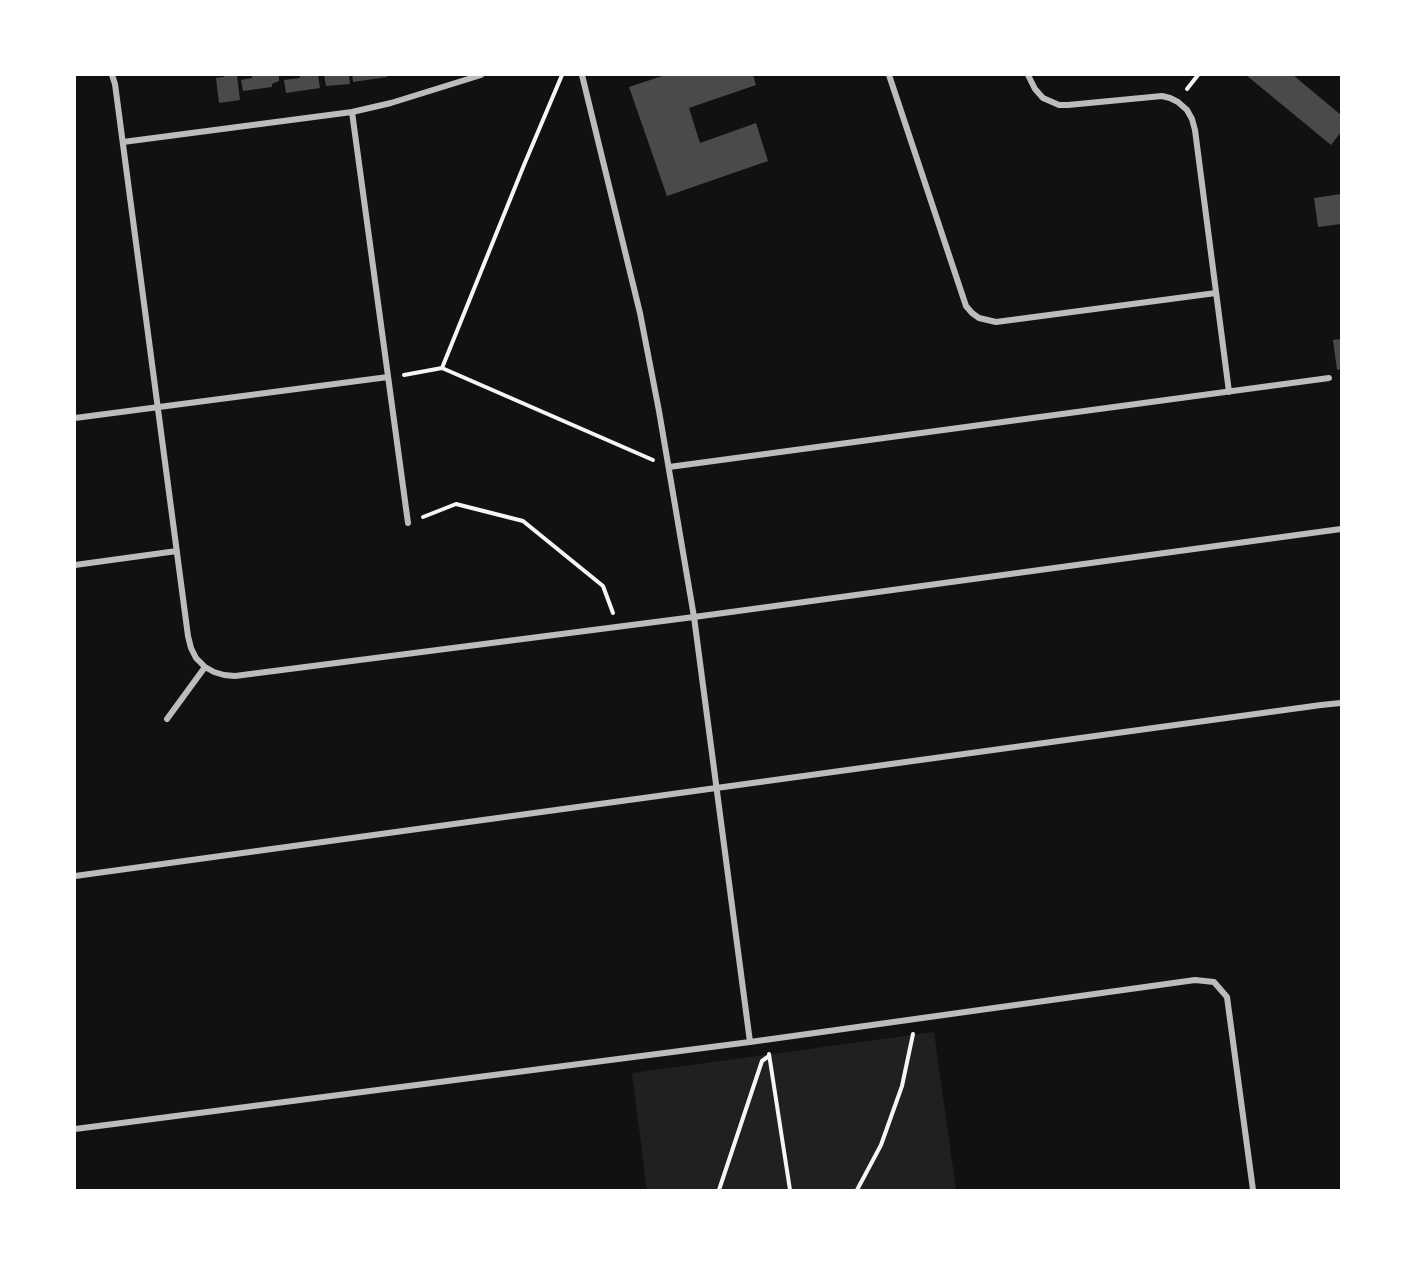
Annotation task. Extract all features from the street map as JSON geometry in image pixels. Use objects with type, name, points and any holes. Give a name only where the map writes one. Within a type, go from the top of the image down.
[{"type":"street","points":[[112,75],[123,142],[188,636],[196,658],[214,672],[235,676],[1341,530]]},
{"type":"street","points":[[123,142],[352,112],[401,100],[481,75]]},
{"type":"street","points":[[582,75],[640,313],[669,467],[694,617],[750,1042]]},
{"type":"street","points":[[889,75],[966,306],[979,318],[996,322],[1216,293]]},
{"type":"street","points":[[1028,75],[1035,89],[1044,98],[1059,105],[1162,96],[1178,102],[1187,110],[1195,130],[1229,392]]},
{"type":"street","points":[[352,112],[408,523]]},
{"type":"street","points":[[75,418],[388,377]]},
{"type":"street","points":[[669,467],[1329,378]]},
{"type":"street","points":[[75,565],[177,551]]},
{"type":"street","points":[[167,719],[205,667]]},
{"type":"street","points":[[75,876],[1341,703]]},
{"type":"street","points":[[75,1129],[766,1040],[1195,980],[1214,982],[1227,997],[1253,1190]]},
{"type":"path","points":[[442,368],[562,75]]},
{"type":"path","points":[[388,377],[442,368],[669,467]]},
{"type":"path","points":[[408,523],[456,504],[523,521],[603,586],[619,626]]},
{"type":"path","points":[[857,1190],[881,1144],[902,1086],[913,1037],[912,1020]]},
{"type":"path","points":[[766,1040],[790,1190]]},
{"type":"path","points":[[719,1190],[762,1061],[770,1056]]},
{"type":"shaded area","points":[[934,1032],[956,1190],[647,1190],[632,1073]]},
{"type":"building","points":[[224,75],[237,75],[240,100],[219,103],[216,78],[224,77]]},
{"type":"building","points":[[252,75],[279,75],[279,81],[272,84],[272,87],[243,91],[241,80],[252,78]]},
{"type":"building","points":[[299,75],[318,75],[320,88],[286,93],[284,80],[300,78]]},
{"type":"building","points":[[324,75],[349,75],[350,84],[326,86]]},
{"type":"building","points":[[352,75],[387,75],[387,77],[353,82]]},
{"type":"building","points":[[665,75],[753,75],[756,85],[689,108],[700,143],[756,123],[768,161],[667,196],[629,87]]},
{"type":"building","points":[[1246,75],[1293,75],[1341,115],[1341,132],[1331,145]]},
{"type":"building","points":[[1341,194],[1341,224],[1318,227],[1314,198]]},
{"type":"building","points":[[1341,339],[1341,369],[1337,370],[1333,340]]}]
